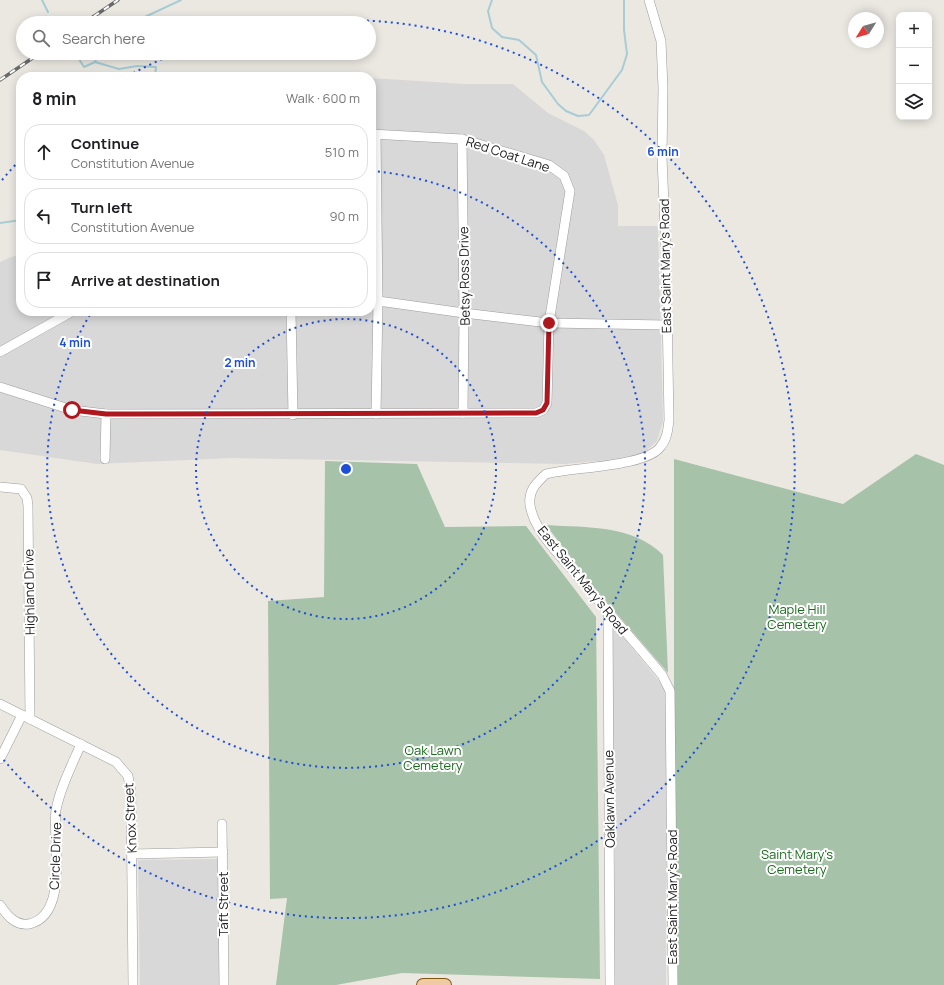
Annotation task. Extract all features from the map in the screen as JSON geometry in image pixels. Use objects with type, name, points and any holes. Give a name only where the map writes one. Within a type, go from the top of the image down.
[{"type":"main road","points":[[424,985],[445,985]]},
{"type":"street","name":"East Saint Mary's Road","points":[[649,0],[661,41],[663,88],[662,158],[666,251],[666,325],[669,420],[667,433],[661,447],[654,454],[634,462],[546,474],[537,482],[530,493],[530,505],[535,522],[551,544],[662,675],[670,691],[673,985]]},
{"type":"street","name":"Red Coat Lane","points":[[376,134],[462,139],[549,165],[564,176],[570,191],[549,323],[547,403],[543,410],[536,413],[463,413]]},
{"type":"street","name":"Betsy Ross Drive","points":[[462,139],[464,314],[463,413]]},
{"type":"street","points":[[376,300],[464,314],[549,323],[666,325]]},
{"type":"street","points":[[0,352],[64,316]]},
{"type":"street","points":[[291,316],[293,415]]},
{"type":"street","points":[[374,316],[376,414]]},
{"type":"street","points":[[0,387],[72,410],[106,414],[293,415],[463,413]]},
{"type":"street","points":[[105,459],[106,414]]},
{"type":"street","name":"Highland Drive","points":[[0,487],[21,489],[27,498],[28,506],[26,717]]},
{"type":"street","name":"Oaklawn Avenue","points":[[608,613],[610,985]]},
{"type":"street","name":"Knox Street","points":[[0,704],[116,762],[128,776],[132,792],[133,985]]},
{"type":"street","points":[[0,759],[26,717]]},
{"type":"street","name":"Circle Drive","points":[[0,905],[14,921],[26,924],[34,923],[41,918],[53,898],[56,886],[56,809],[81,744]]},
{"type":"street","name":"Taft Street","points":[[222,824],[224,985]]},
{"type":"street","points":[[132,854],[223,852]]},
{"type":"shaded area","points":[[376,78],[465,84],[513,84],[548,113],[584,131],[594,140],[604,155],[618,205],[618,226],[658,226],[663,421],[657,441],[644,453],[618,459],[565,464],[231,458],[97,464],[0,450],[0,262],[16,256],[16,316],[376,316]]},
{"type":"shaded area","points":[[616,628],[662,685],[667,697],[666,985],[614,985],[615,836],[610,629]]},
{"type":"shaded area","points":[[219,859],[219,985],[140,985],[138,860]]},
{"type":"green space","points":[[916,454],[944,465],[944,985],[674,985],[674,459],[843,504]]},
{"type":"green space","name":"Oak Lawn Cemetery","points":[[325,461],[417,464],[445,527],[526,526],[596,617],[600,979],[402,973],[336,985],[276,985],[287,898],[270,899],[268,601],[324,597]]},
{"type":"green space","points":[[546,525],[593,528],[623,533],[651,545],[663,555],[668,673],[593,586]]},
{"type":"waterway","points":[[42,0],[48,12]]},
{"type":"waterway","points":[[147,16],[181,0]]},
{"type":"waterway","points":[[492,0],[488,11],[492,28],[502,37],[519,40],[536,55],[542,82],[558,104],[566,111],[578,116],[589,115],[622,70],[627,54],[624,30],[624,0]]},
{"type":"waterway","points":[[80,60],[84,67],[95,62]]},
{"type":"waterway","points":[[95,62],[119,69],[137,66],[156,67],[156,72]]},
{"type":"waterway","points":[[0,223],[16,221]]},
{"type":"railway","points":[[94,16],[118,0]]},
{"type":"railway","points":[[0,80],[30,60]]},
{"type":"route","points":[[72,410],[106,414],[218,415],[536,413],[543,410],[547,403],[549,323]]},
{"type":"park label","name":"Maple Hill Cemetery","points":[[797,616]]},
{"type":"park label","name":"Saint Mary's Cemetery","points":[[797,862]]}]
